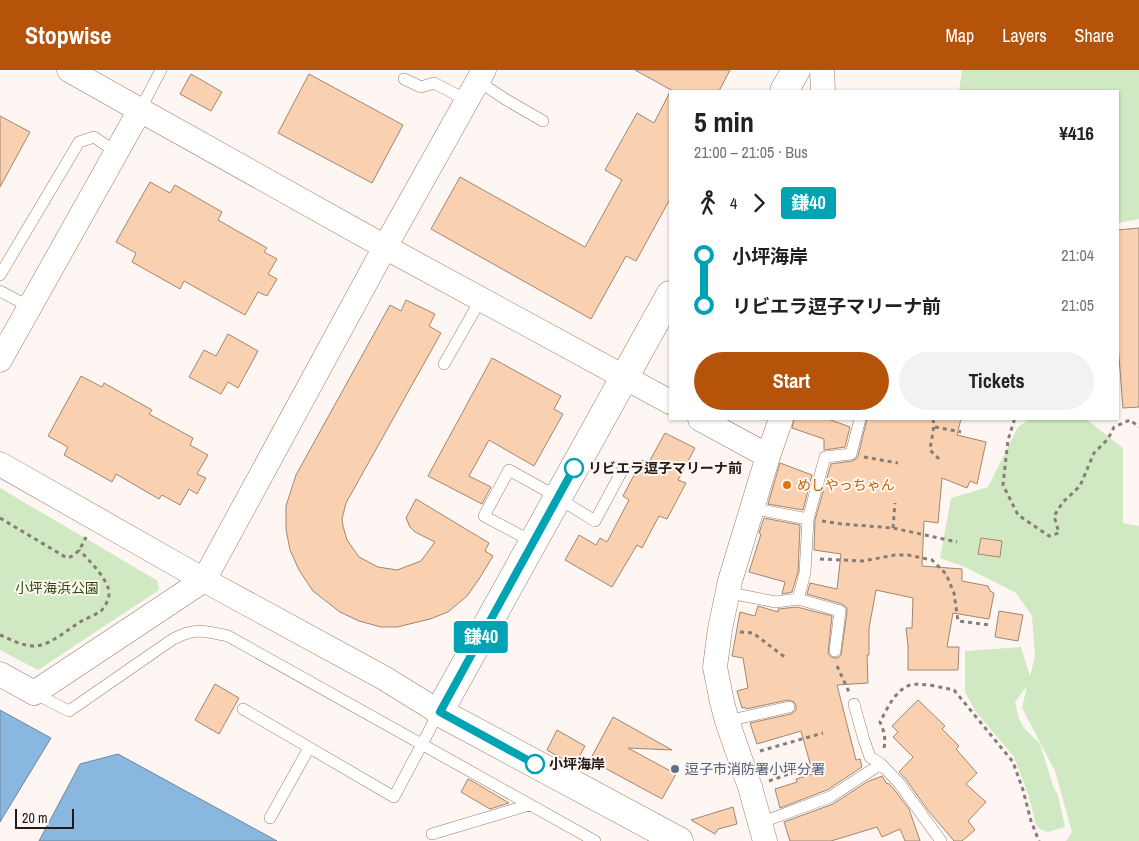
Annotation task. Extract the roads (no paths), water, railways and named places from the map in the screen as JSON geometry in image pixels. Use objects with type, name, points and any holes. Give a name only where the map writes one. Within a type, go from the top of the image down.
[{"type":"street","points":[[69,70],[385,247],[669,401]]},
{"type":"street","points":[[785,90],[796,70]]},
{"type":"street","points":[[822,70],[823,90]]},
{"type":"street","points":[[0,674],[34,693],[204,580],[476,84]]},
{"type":"street","points":[[0,360],[140,110]]},
{"type":"street","points":[[440,712],[669,297]]},
{"type":"street","points":[[702,420],[768,456]]},
{"type":"street","points":[[763,832],[750,787],[727,721],[715,667],[720,629],[730,581],[768,456],[782,420]]},
{"type":"street","points":[[0,464],[204,580],[384,678],[440,712],[679,841]]},
{"type":"lane","points":[[140,110],[160,70]]},
{"type":"lane","points":[[404,79],[420,87],[434,83],[476,84],[543,121]]},
{"type":"lane","points":[[0,275],[79,142],[94,137],[116,152]]},
{"type":"lane","points":[[0,291],[30,308]]},
{"type":"lane","points":[[444,364],[481,300]]},
{"type":"lane","points":[[798,599],[805,573],[808,519],[824,457],[851,454],[860,420]]},
{"type":"lane","points":[[533,542],[484,516],[509,470],[595,522],[624,467]]},
{"type":"lane","points":[[752,508],[808,519]]},
{"type":"lane","points":[[735,594],[776,602],[798,599],[840,612],[835,651]]},
{"type":"lane","points":[[34,693],[69,711],[173,639],[188,633],[213,632],[228,636],[596,841]]},
{"type":"lane","points":[[854,704],[870,757],[881,764],[899,783],[940,841]]},
{"type":"lane","points":[[727,721],[789,707]]},
{"type":"lane","points":[[242,709],[394,797],[440,712]]},
{"type":"lane","points":[[270,818],[309,748]]},
{"type":"lane","points":[[763,832],[830,797],[881,764]]},
{"type":"lane","points":[[432,834],[529,805]]},
{"type":"water","points":[[0,710],[51,738],[0,822]]},
{"type":"water","points":[[118,754],[277,841],[39,841],[80,764]]},
{"type":"place","name":"リビエラ逗子マリーナ前","points":[[574,468]]},
{"type":"place","name":"めしやっちゃん","points":[[787,485]]},
{"type":"place","name":"小坪海岸","points":[[535,764]]},
{"type":"place","name":"逗子市消防署小坪分署","points":[[675,769]]},
{"type":"park label","name":"小坪海浜公園","points":[[57,588]]}]
